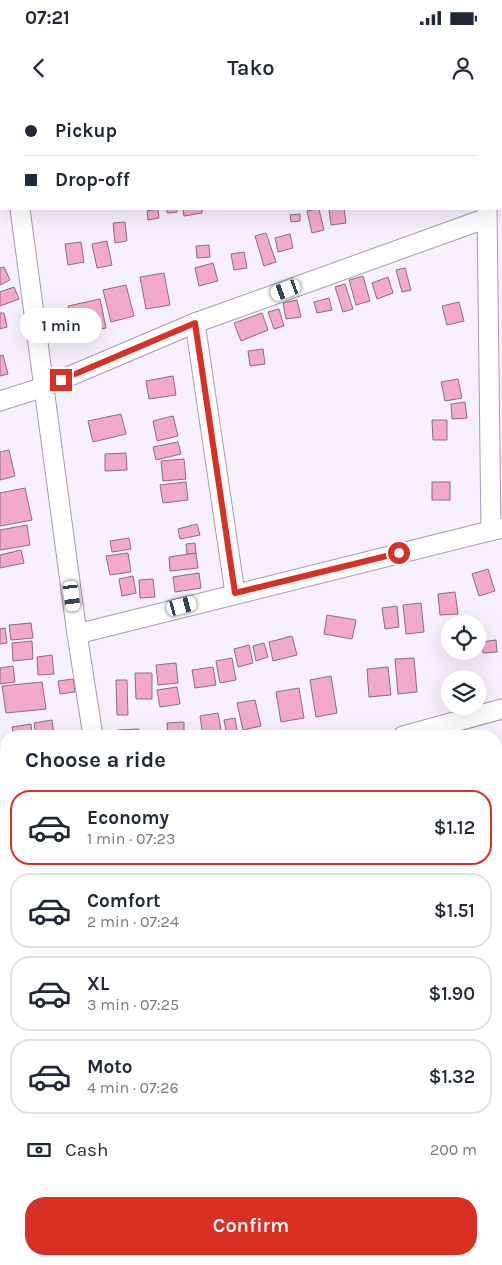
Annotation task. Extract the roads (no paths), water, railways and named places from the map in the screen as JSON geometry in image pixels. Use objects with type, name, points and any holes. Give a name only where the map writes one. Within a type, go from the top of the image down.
[{"type":"street","points":[[20,210],[77,634],[92,730]]},
{"type":"street","points":[[0,401],[44,387],[195,323],[487,214],[496,530],[235,593],[77,634]]},
{"type":"street","points":[[195,323],[235,593]]},
{"type":"street","points":[[425,730],[502,709]]}]
